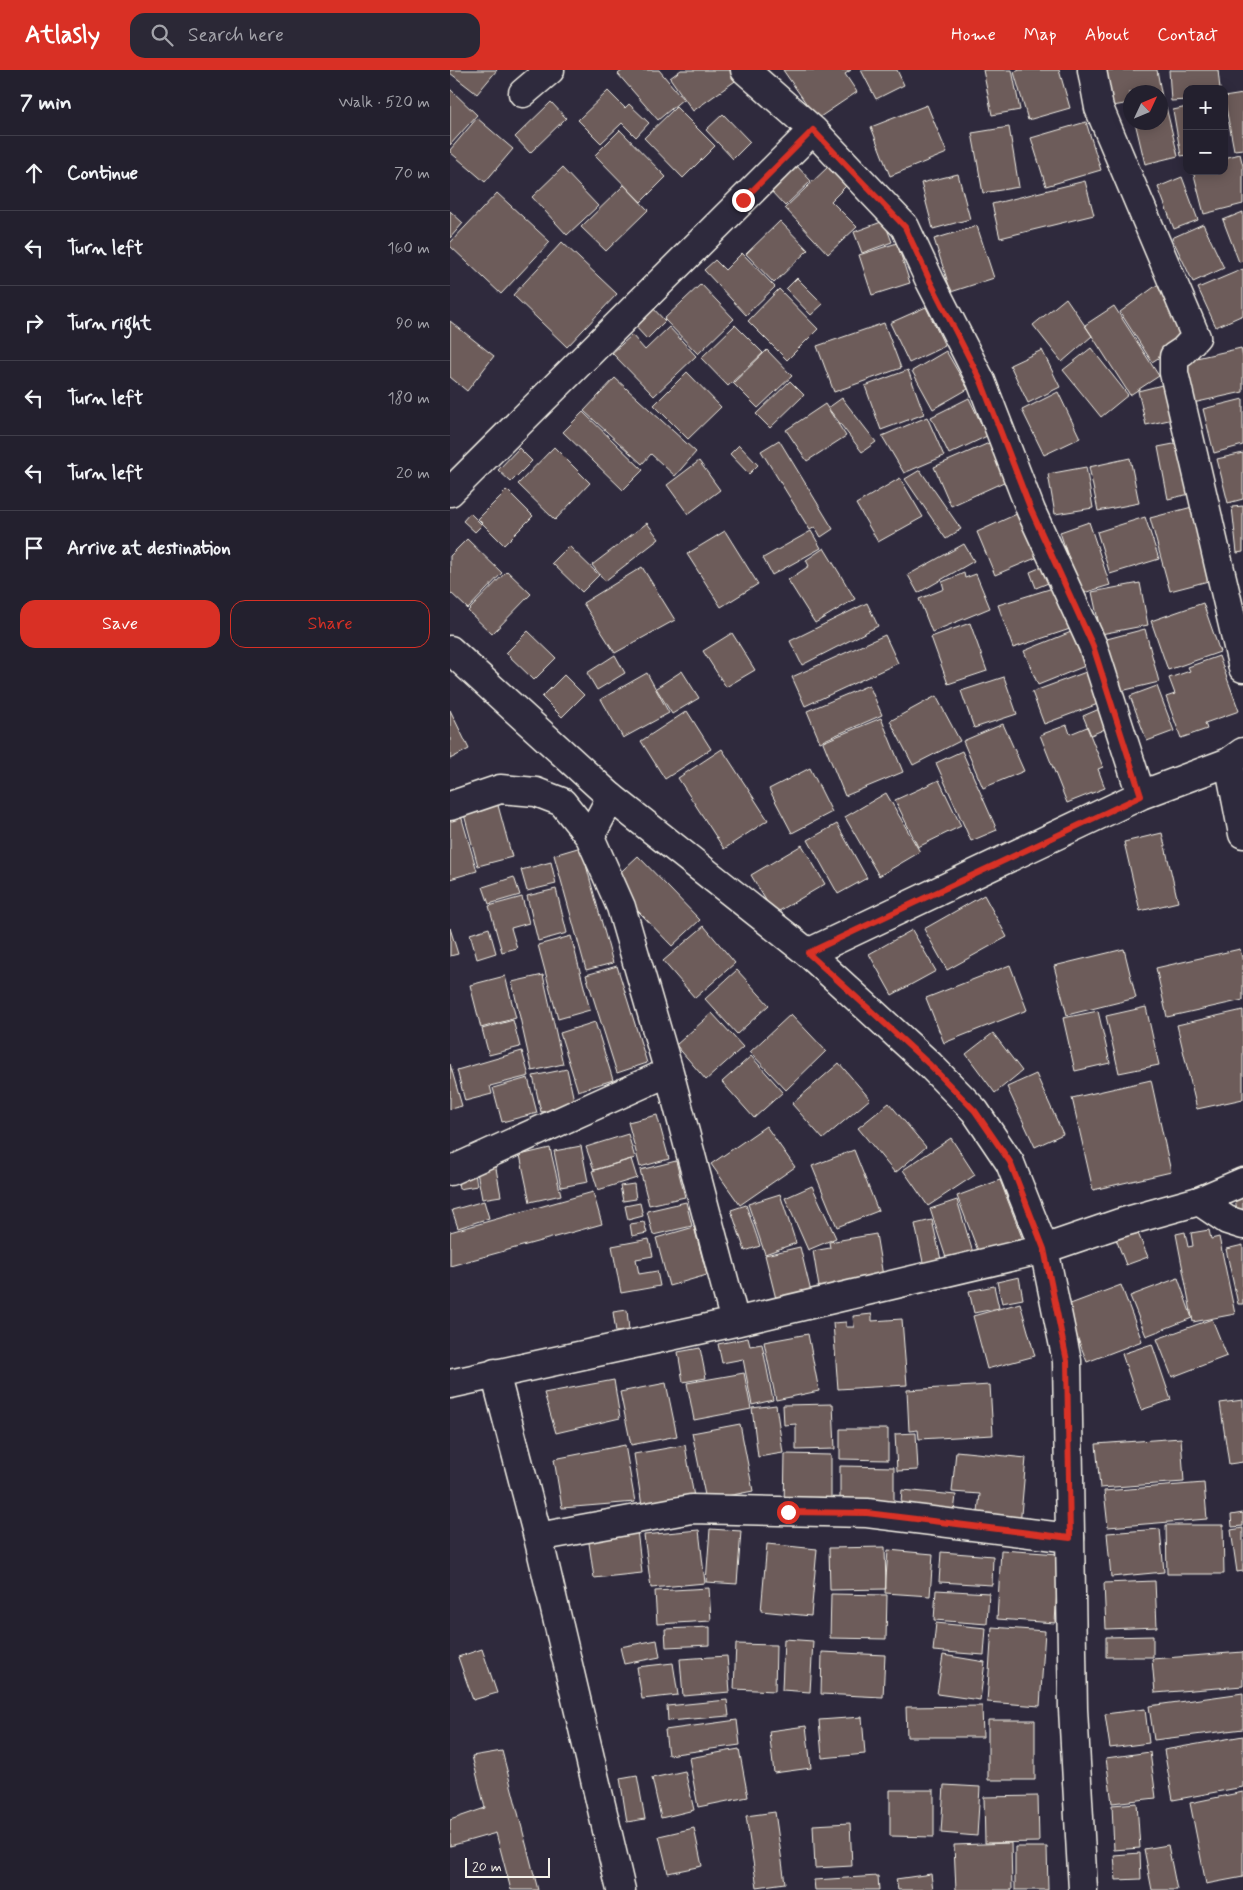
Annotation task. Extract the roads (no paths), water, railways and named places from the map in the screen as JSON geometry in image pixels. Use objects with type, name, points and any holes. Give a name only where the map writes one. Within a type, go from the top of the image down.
[{"type":"street","points":[[523,92],[550,70]]},
{"type":"street","points":[[745,70],[813,130],[905,227],[981,381],[1031,510],[1093,646],[1141,796]]},
{"type":"street","points":[[1092,70],[1099,108],[1196,336],[1174,358],[1174,373],[1243,668]]},
{"type":"street","points":[[450,492],[813,130]]},
{"type":"street","points":[[450,650],[611,797],[808,953],[930,1065],[975,1111],[1010,1162],[1044,1249],[1067,1361],[1073,1709],[1083,1890]]},
{"type":"street","points":[[808,953],[1141,796],[1236,757],[1243,834]]},
{"type":"street","points":[[450,806],[500,789],[536,792],[562,802],[590,837],[621,907],[669,1072],[736,1322]]},
{"type":"street","points":[[590,837],[611,797]]},
{"type":"street","points":[[450,1171],[669,1072]]},
{"type":"street","points":[[450,1384],[736,1322],[1044,1249],[1120,1223],[1198,1201],[1243,1182]]},
{"type":"street","points":[[1198,1201],[1227,1220],[1243,1225]]},
{"type":"street","points":[[496,1373],[538,1537],[620,1890]]},
{"type":"street","points":[[538,1537],[690,1509],[867,1513],[1070,1538]]}]
